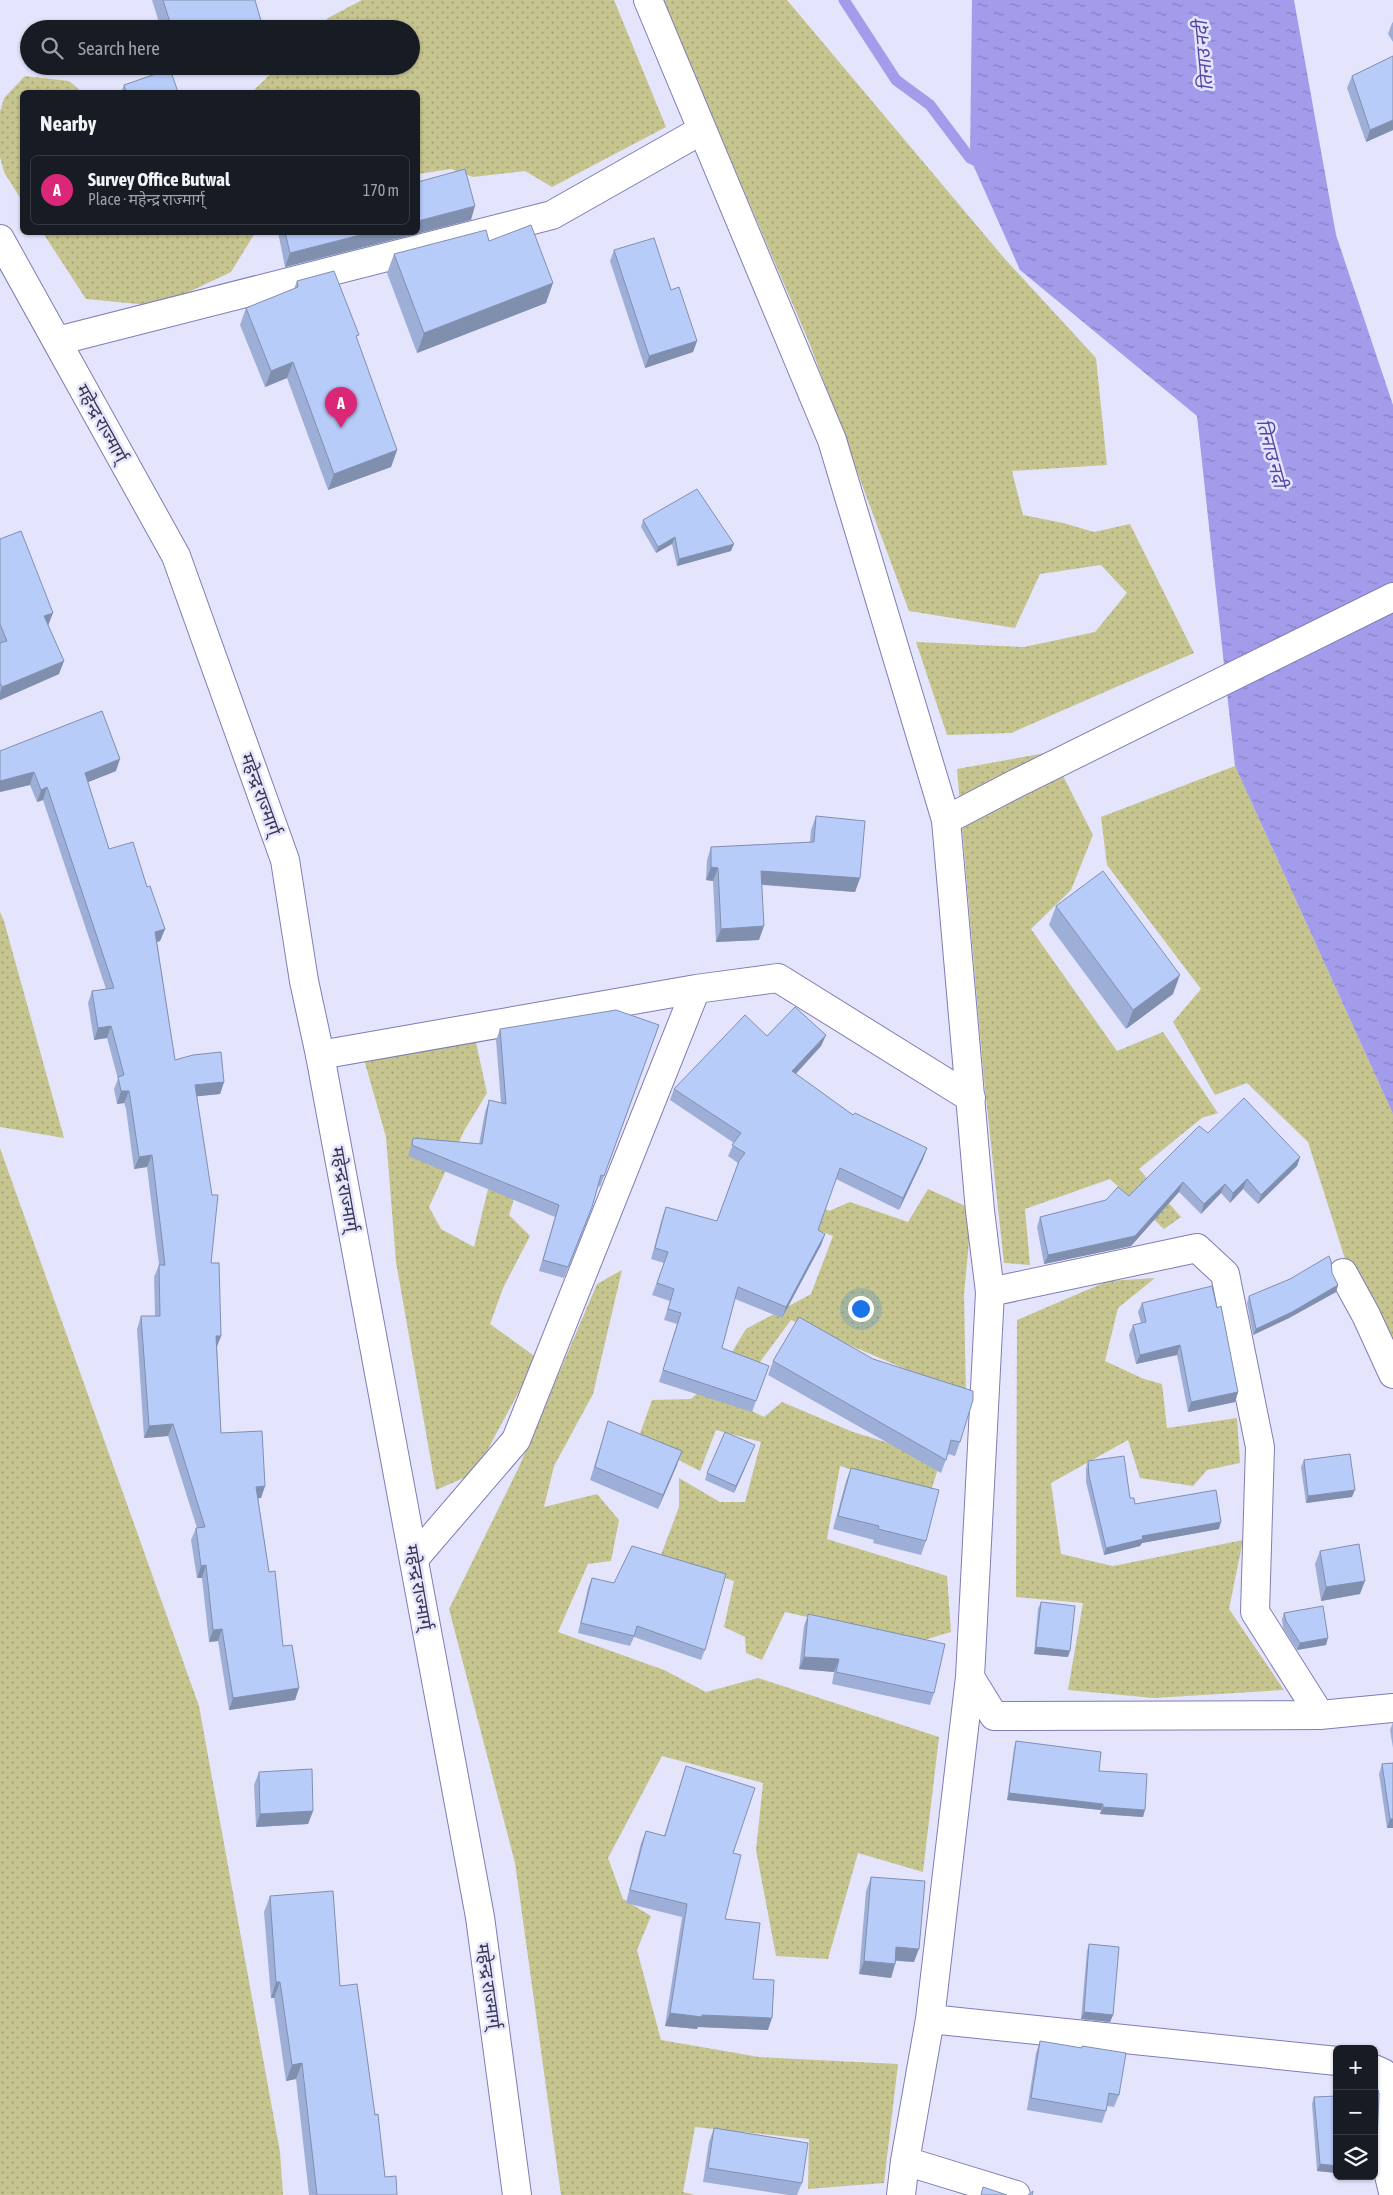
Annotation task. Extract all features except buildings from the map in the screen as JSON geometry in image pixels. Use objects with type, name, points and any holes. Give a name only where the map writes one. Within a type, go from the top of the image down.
[{"type":"main road","points":[[648,0],[832,440],[946,820],[980,1211],[990,1292],[970,1677],[930,2019],[905,2160],[901,2195]]},
{"type":"main road","points":[[57,341],[552,215],[702,130]]},
{"type":"main road","name":"महेन्द्र राज्मार्ग्","points":[[0,239],[180,565],[285,860],[304,981],[320,1055],[480,1917],[517,2195]]},
{"type":"main road","points":[[946,820],[1393,597]]},
{"type":"main road","points":[[320,1055],[696,989],[778,978],[970,1098]]},
{"type":"main road","points":[[414,1559],[516,1440],[696,989]]},
{"type":"main road","points":[[990,1292],[1197,1248],[1225,1274],[1260,1447],[1255,1612],[1320,1715]]},
{"type":"main road","points":[[1343,1273],[1366,1315],[1393,1374]]},
{"type":"main road","points":[[970,1677],[994,1716],[1320,1715],[1393,1708]]},
{"type":"main road","points":[[930,2019],[1333,2061]]},
{"type":"main road","points":[[1378,2071],[1383,2073],[1393,2086]]},
{"type":"main road","points":[[1393,2092],[1388,2171],[1393,2192]]},
{"type":"main road","points":[[905,2160],[1016,2195]]},
{"type":"shaded area","points":[[362,0],[614,0],[666,127],[552,187],[525,171],[473,177],[451,169],[420,174],[420,90],[254,90],[270,75],[420,75],[420,20],[326,20]]},
{"type":"shaded area","points":[[662,0],[787,0],[1004,258],[1096,358],[1107,465],[1012,471],[1023,515],[1063,523],[1094,532],[1130,524],[1194,653],[1011,733],[947,735],[916,642],[1024,647],[1095,632],[1127,593],[1101,565],[1040,574],[1015,628],[909,611],[809,342]]},
{"type":"shaded area","points":[[25,76],[69,81],[80,90],[20,90],[20,198],[4,172],[0,157],[0,112],[4,98]]},
{"type":"shaded area","points":[[44,235],[254,235],[231,272],[159,306],[86,299]]},
{"type":"shaded area","points":[[1051,752],[1093,835],[1071,890],[1031,929],[1117,1051],[1163,1032],[1218,1113],[1202,1118],[1139,1169],[1181,1217],[1164,1229],[1110,1179],[1025,1209],[1030,1265],[1004,1263],[984,1080],[957,769]]},
{"type":"shaded area","points":[[1235,766],[1393,1114],[1393,1342],[1346,1262],[1308,1142],[1247,1083],[1215,1095],[1173,1022],[1201,989],[1107,865],[1101,817]]},
{"type":"shaded area","points":[[0,912],[4,921],[64,1138],[0,1127]]},
{"type":"shaded area","points":[[475,1038],[487,1093],[464,1131],[429,1207],[441,1229],[474,1247],[488,1189],[489,1156],[519,1182],[509,1215],[530,1236],[503,1288],[490,1324],[537,1358],[475,1473],[436,1490],[396,1262],[386,1137],[363,1056]]},
{"type":"shaded area","points":[[0,1148],[199,1706],[280,2152],[283,2195],[0,2195]]},
{"type":"shaded area","points":[[928,1189],[972,1209],[964,1295],[966,1395],[791,1320],[760,1362],[736,1366],[729,1400],[764,1417],[782,1402],[853,1432],[941,1459],[930,1494],[840,1466],[827,1539],[947,1576],[951,1632],[917,1642],[785,1612],[762,1660],[746,1653],[745,1637],[724,1627],[734,1581],[661,1555],[679,1507],[679,1478],[720,1502],[745,1502],[761,1442],[716,1430],[700,1471],[638,1439],[652,1400],[691,1399],[718,1375],[746,1329],[811,1294],[833,1236],[813,1228],[801,1192],[829,1211],[850,1202],[908,1222]]},
{"type":"shaded area","points":[[622,1270],[593,1394],[554,1466],[544,1507],[597,1494],[619,1520],[611,1561],[588,1564],[558,1632],[664,1670],[706,1692],[758,1678],[939,1737],[923,1872],[858,1853],[828,1959],[776,1956],[756,1850],[763,1783],[662,1756],[608,1858],[623,1899],[651,1916],[637,1950],[661,2040],[759,2057],[898,2064],[884,2183],[808,2189],[809,2139],[695,2127],[683,2192],[695,2195],[561,2195],[515,1863],[449,1609],[518,1469],[597,1284]]},
{"type":"shaded area","points":[[1155,1278],[1118,1308],[1105,1361],[1144,1379],[1162,1384],[1167,1428],[1237,1418],[1240,1463],[1207,1470],[1193,1486],[1140,1478],[1128,1440],[1051,1483],[1061,1554],[1113,1566],[1243,1540],[1229,1609],[1284,1690],[1154,1698],[1068,1690],[1083,1603],[1016,1597],[1017,1320],[1108,1281]]},
{"type":"water","name":"तिनाउ नदी","points":[[972,0],[1294,0],[1336,235],[1393,405],[1393,1114],[1235,766],[1197,416],[1020,270],[970,158]]},
{"type":"waterway","points":[[844,0],[896,80],[930,105],[970,158],[983,164]]},
{"type":"place","name":"Survey Office Butwal","points":[[341,428]]}]
